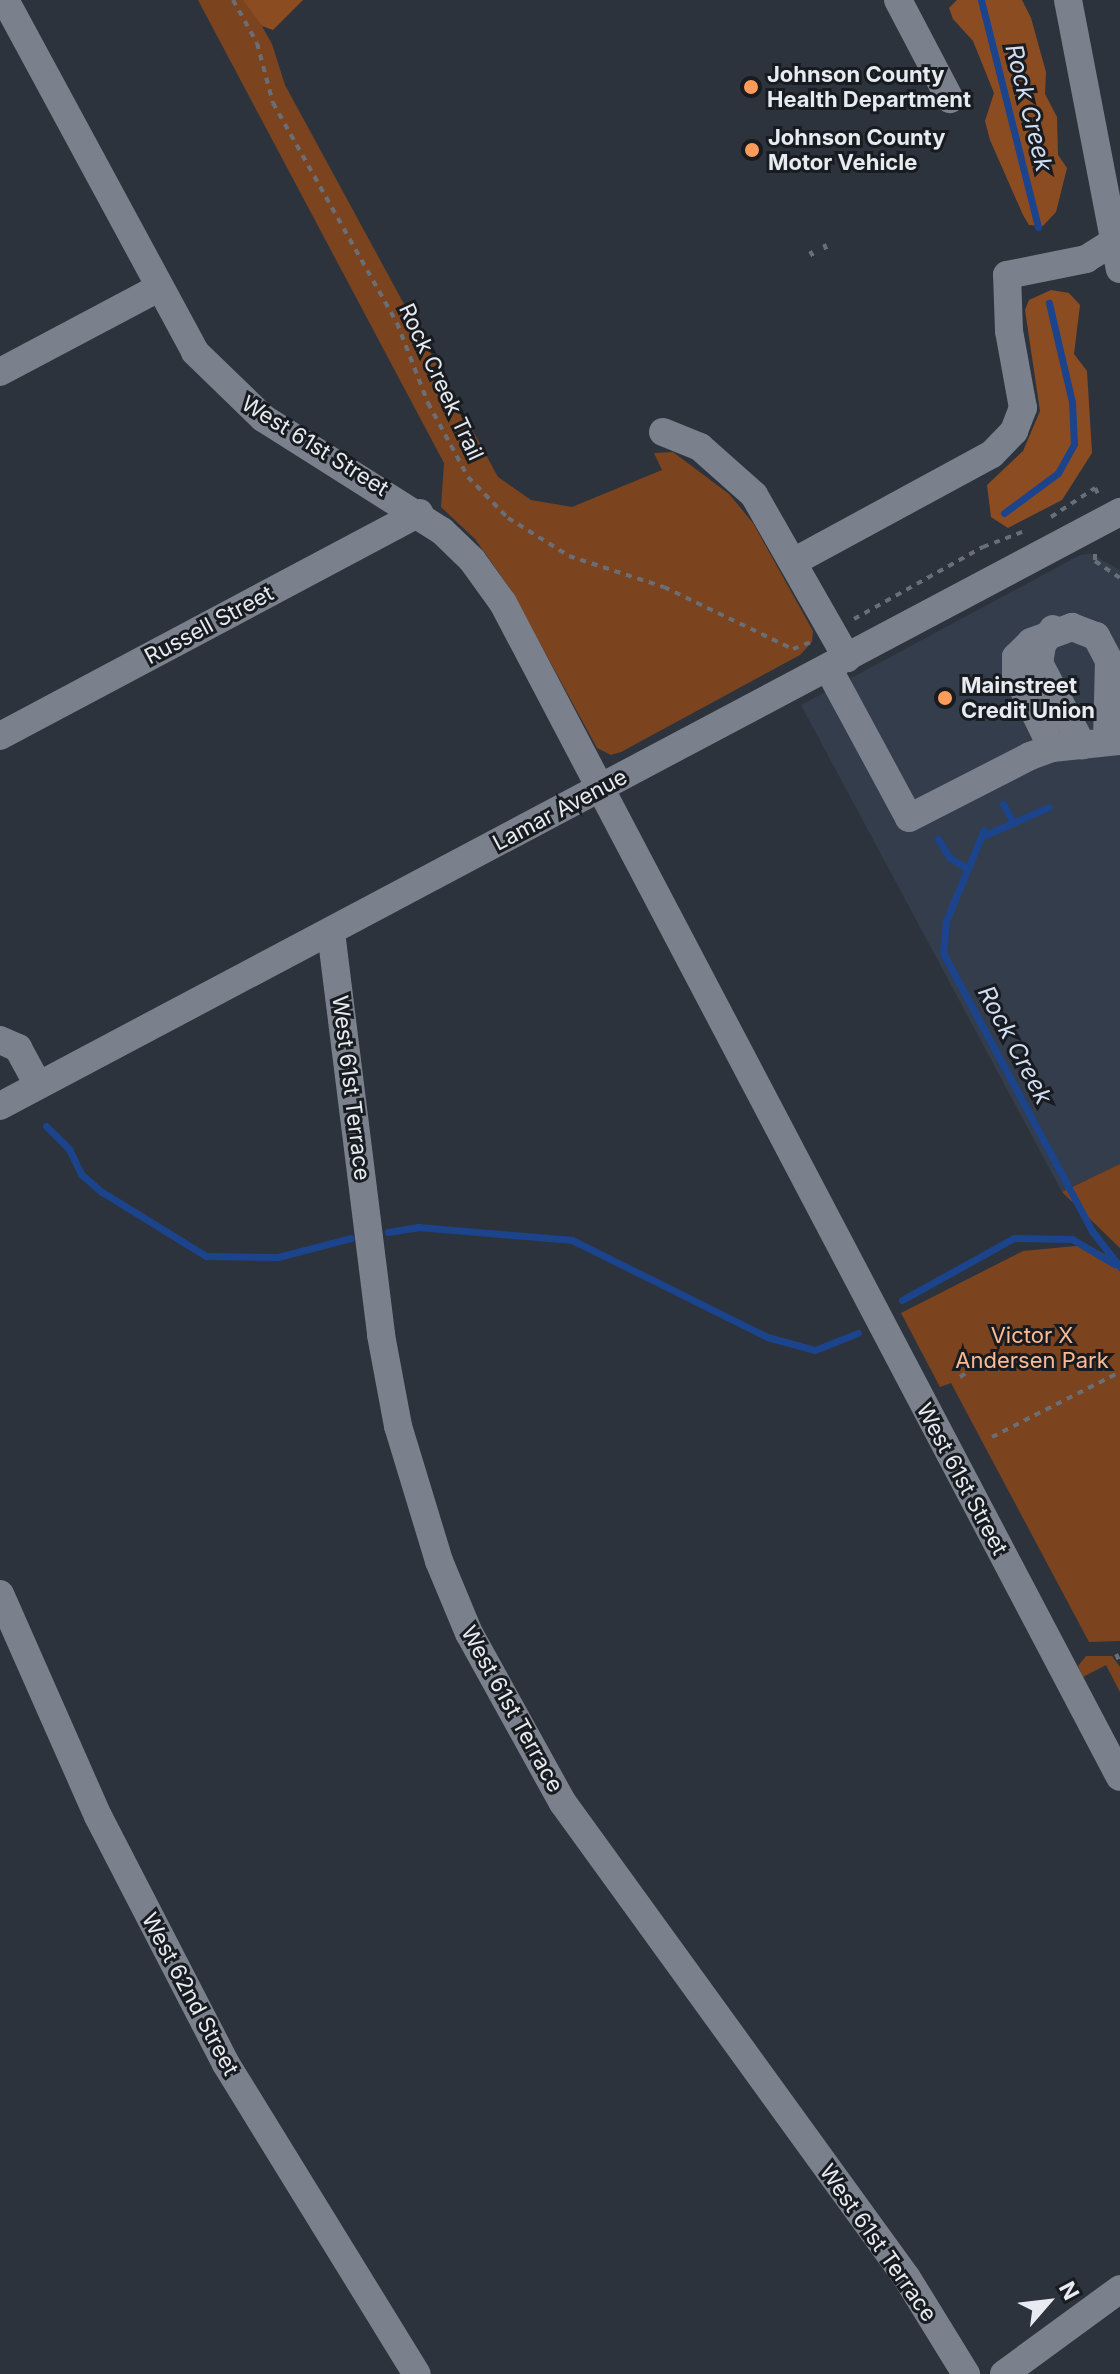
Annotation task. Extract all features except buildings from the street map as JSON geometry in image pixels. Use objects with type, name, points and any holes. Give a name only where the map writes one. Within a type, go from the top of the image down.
[{"type":"street","points":[[898,0],[950,99]]},
{"type":"street","points":[[1068,0],[1110,149],[1120,269]]},
{"type":"street","name":"West 61st Street","points":[[5,7],[157,289],[195,352],[247,406],[419,513],[466,553],[503,603],[1120,1777]]},
{"type":"street","points":[[795,561],[992,454],[1014,431],[1023,408],[1009,331],[1007,275],[1086,259],[1116,240]]},
{"type":"street","points":[[0,372],[157,289]]},
{"type":"street","points":[[663,432],[700,447],[736,474],[795,561],[909,818],[1087,744]]},
{"type":"street","name":"Lamar Avenue","points":[[0,1106],[1120,512]]},
{"type":"street","name":"Russell Street","points":[[0,736],[419,513]]},
{"type":"street","points":[[1084,629],[1096,636],[1109,660],[1087,744],[1016,674],[1016,657],[1050,633],[1084,629]]},
{"type":"street","points":[[1050,633],[1056,667],[1087,744]]},
{"type":"street","name":"West 61st Terrace","points":[[331,932],[381,1335],[398,1426],[439,1561],[469,1633],[563,1803],[907,2278],[966,2374]]},
{"type":"street","points":[[0,1040],[18,1048],[38,1085]]},
{"type":"street","name":"West 62nd Street","points":[[0,1594],[98,1816],[226,2064],[417,2374]]},
{"type":"street","points":[[1004,2374],[1120,2289]]},
{"type":"path","name":"Rock Creek Trail","points":[[233,0],[257,43],[273,103],[397,323],[428,403],[468,477],[508,518],[569,556],[664,587],[793,649],[807,645]]},
{"type":"path","points":[[824,244],[827,251]]},
{"type":"path","points":[[810,251],[814,258]]},
{"type":"path","points":[[1043,522],[1095,488],[1098,493]]},
{"type":"path","points":[[861,615],[983,547],[1029,529]]},
{"type":"path","points":[[1095,556],[1095,561],[1120,578]]},
{"type":"path","points":[[992,1437],[1120,1372]]},
{"type":"path","points":[[960,1377],[966,1373]]},
{"type":"path","points":[[1116,1654],[1120,1662]]},
{"type":"shaded area","points":[[243,0],[303,0],[273,30],[262,26]]},
{"type":"shaded area","points":[[957,0],[1022,0],[1031,18],[1046,72],[1045,94],[1057,117],[1058,155],[1067,168],[1056,212],[1043,226],[1029,225],[990,140],[985,121],[994,93],[973,41],[953,19],[949,8]]},
{"type":"shaded area","points":[[1051,290],[1069,293],[1080,305],[1074,354],[1087,371],[1092,453],[1062,500],[1008,528],[991,517],[987,485],[1023,451],[1040,411],[1025,310],[1029,300]]},
{"type":"shaded area","points":[[1091,554],[1120,570],[1120,1164],[1062,1192],[801,705],[1080,555]]},
{"type":"green space","points":[[198,0],[247,0],[272,44],[285,85],[498,477],[531,500],[572,507],[662,470],[654,453],[673,452],[729,494],[753,523],[813,631],[812,642],[800,655],[621,752],[611,755],[597,748],[511,590],[475,539],[441,507],[444,463]]},
{"type":"green space","points":[[1120,1164],[1120,1248],[1062,1192]]},
{"type":"green space","name":"Victor X Andersen Park","points":[[1087,1245],[1120,1262],[1120,1641],[1089,1642],[951,1383],[940,1387],[901,1313],[1023,1251]]},
{"type":"green space","points":[[1086,1656],[1112,1656],[1120,1667],[1120,1692],[1106,1665],[1083,1677],[1078,1666]]},
{"type":"waterway","name":"Rock Creek","points":[[981,0],[1038,227]]},
{"type":"waterway","name":"Rock Creek","points":[[1004,513],[1058,473],[1074,444],[1072,402],[1049,303]]},
{"type":"waterway","points":[[1003,804],[1013,822]]},
{"type":"waterway","points":[[981,837],[1049,807]]},
{"type":"waterway","name":"Rock Creek","points":[[984,830],[946,921],[943,953],[1092,1231],[1120,1267]]},
{"type":"waterway","points":[[938,839],[950,858],[968,869]]},
{"type":"waterway","points":[[46,1126],[69,1149],[81,1174],[102,1192],[206,1256],[278,1257],[351,1238]]},
{"type":"waterway","points":[[388,1232],[418,1227],[572,1240],[767,1337],[815,1350],[858,1333]]},
{"type":"waterway","points":[[902,1300],[1014,1238],[1072,1239],[1114,1264]]},
{"type":"place","name":"Johnson County Health Department","points":[[751,87]]},
{"type":"place","name":"Johnson County Motor Vehicle","points":[[752,150]]},
{"type":"place","name":"Mainstreet Credit Union","points":[[945,698]]}]
